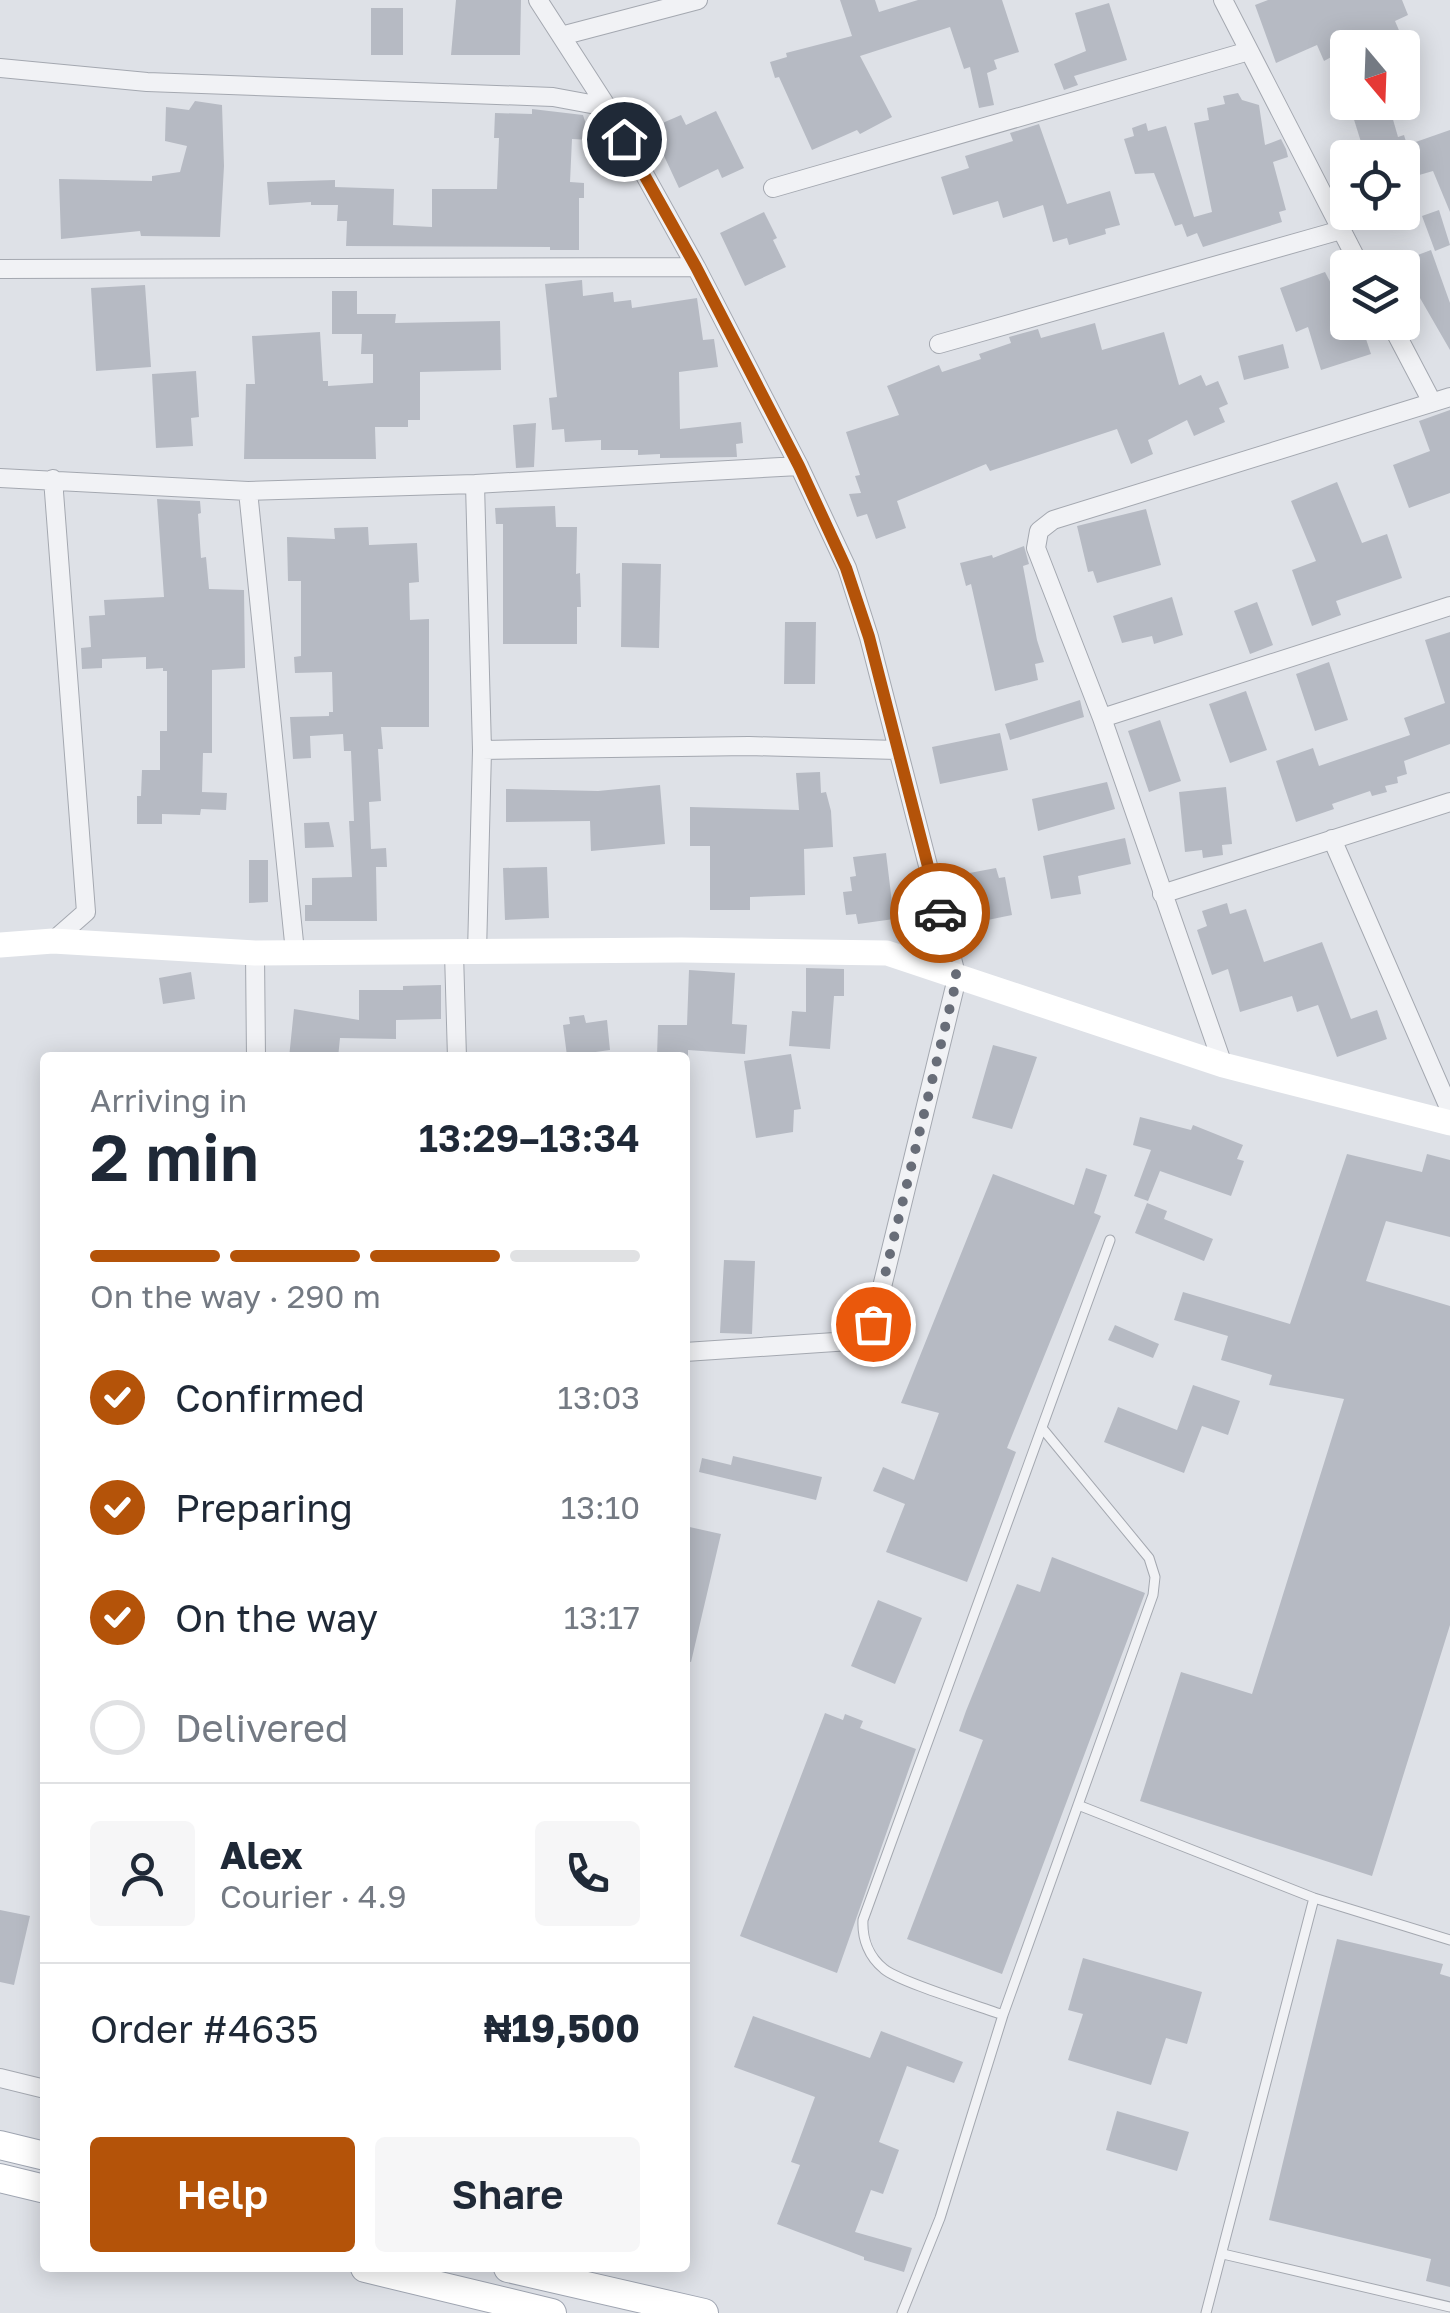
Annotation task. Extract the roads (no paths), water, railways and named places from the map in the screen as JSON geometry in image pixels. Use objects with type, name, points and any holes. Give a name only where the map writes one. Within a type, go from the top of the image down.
[{"type":"main road","points":[[0,2145],[40,2155]]},
{"type":"main road","points":[[0,2178],[40,2189]]},
{"type":"main road","points":[[381,2272],[517,2308],[552,2313]]},
{"type":"main road","points":[[520,2272],[615,2304],[704,2313]]},
{"type":"street","points":[[538,0],[607,107],[696,267],[799,466],[846,568],[869,637],[957,978],[873,1324],[866,1335],[850,1341],[690,1352]]},
{"type":"street","points":[[562,36],[698,0]]},
{"type":"street","points":[[1223,0],[1330,207]]},
{"type":"street","points":[[773,188],[1248,51]]},
{"type":"street","points":[[0,68],[147,82],[553,97],[607,107]]},
{"type":"street","points":[[553,97],[583,70]]},
{"type":"street","points":[[938,344],[1342,230],[1352,250]]},
{"type":"street","points":[[0,269],[696,267]]},
{"type":"street","points":[[1223,1064],[1102,718],[1036,548],[1039,531],[1053,520],[1441,400],[1402,340]]},
{"type":"street","points":[[0,478],[248,491],[474,484],[799,466]]},
{"type":"street","points":[[53,479],[86,912],[53,941]]},
{"type":"street","points":[[458,1052],[482,750],[474,484]]},
{"type":"street","points":[[248,491],[295,952]]},
{"type":"street","points":[[1102,718],[1450,606]]},
{"type":"street","points":[[482,750],[749,746],[898,750]]},
{"type":"street","points":[[1162,894],[1450,802]]},
{"type":"street","points":[[1332,839],[1450,1110]]},
{"type":"street","points":[[0,945],[53,941],[255,953],[887,953],[1223,1064],[1450,1123]]},
{"type":"street","points":[[255,953],[256,1052]]},
{"type":"street","points":[[0,2078],[40,2088]]},
{"type":"lane","points":[[1003,2016],[886,1971],[868,1949],[862,1934],[863,1920],[1110,1240]]},
{"type":"lane","points":[[902,2313],[940,2218],[1003,2016],[1153,1595],[1155,1577],[1150,1558],[1042,1428]]},
{"type":"lane","points":[[1078,1805],[1314,1898],[1450,1940]]},
{"type":"lane","points":[[1206,2313],[1314,1898]]},
{"type":"lane","points":[[1222,2254],[1450,2308]]}]
